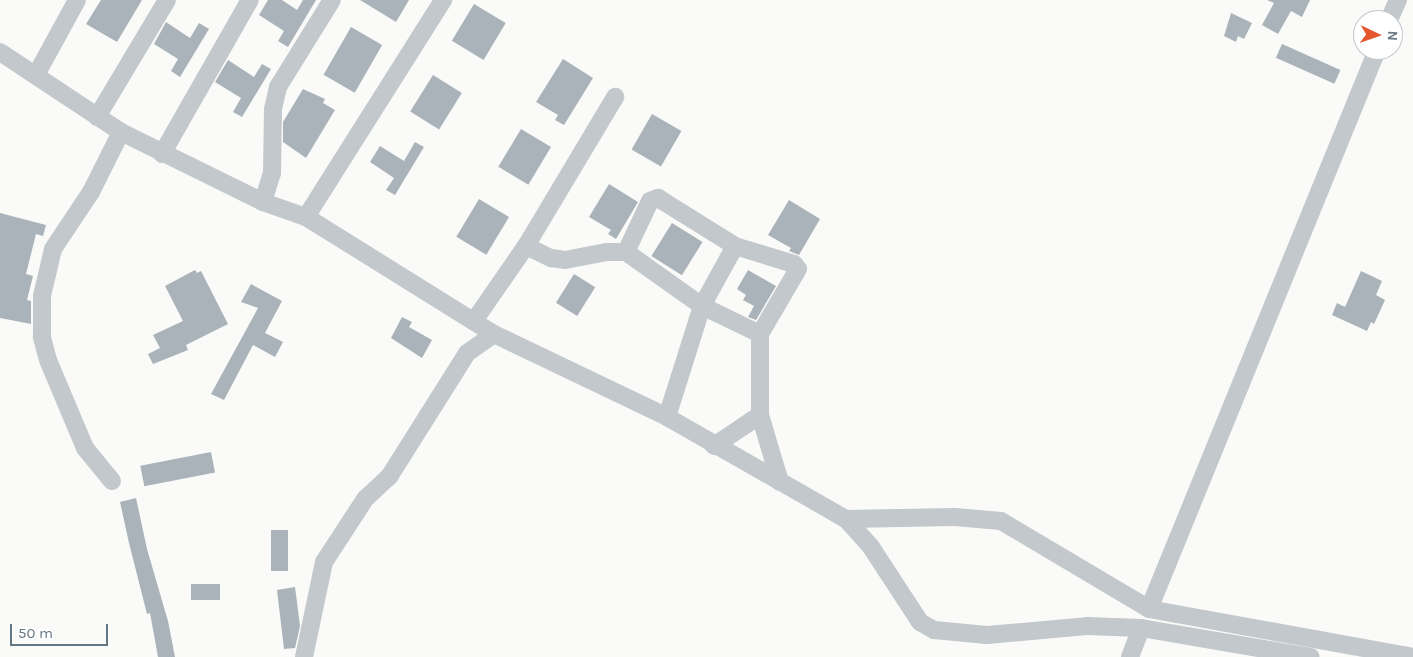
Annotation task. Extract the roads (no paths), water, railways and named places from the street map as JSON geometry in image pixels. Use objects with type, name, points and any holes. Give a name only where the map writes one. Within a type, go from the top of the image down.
[{"type":"street","points":[[36,75],[77,0]]},
{"type":"street","points":[[97,117],[168,0]]},
{"type":"street","points":[[162,154],[250,0]]},
{"type":"street","points":[[263,202],[272,172],[273,109],[278,87],[332,0]]},
{"type":"street","points":[[306,217],[443,0]]},
{"type":"street","points":[[1382,0],[1391,10]]},
{"type":"street","points":[[0,52],[121,132],[162,154],[263,202],[306,217],[494,334],[667,417],[714,446],[846,519],[871,547],[920,622],[934,630],[987,635],[1087,626],[1141,628],[1311,657]]},
{"type":"street","points":[[1149,609],[1373,60]]},
{"type":"street","points":[[474,322],[526,246],[615,97]]},
{"type":"street","points":[[112,481],[86,448],[48,360],[42,337],[42,296],[53,249],[91,192],[121,132]]},
{"type":"street","points":[[626,252],[650,201],[658,198],[735,246],[794,264],[798,269],[760,334],[760,415],[780,482]]},
{"type":"street","points":[[526,246],[551,258],[564,260],[607,252],[626,252],[702,306],[760,334]]},
{"type":"street","points":[[667,417],[702,306],[735,246]]},
{"type":"street","points":[[304,657],[324,562],[365,498],[389,477],[467,352],[494,334]]},
{"type":"street","points":[[714,446],[760,415]]},
{"type":"street","points":[[846,519],[955,517],[1001,521],[1149,609],[1331,650],[1413,656]]},
{"type":"street","points":[[1130,657],[1141,628]]}]
